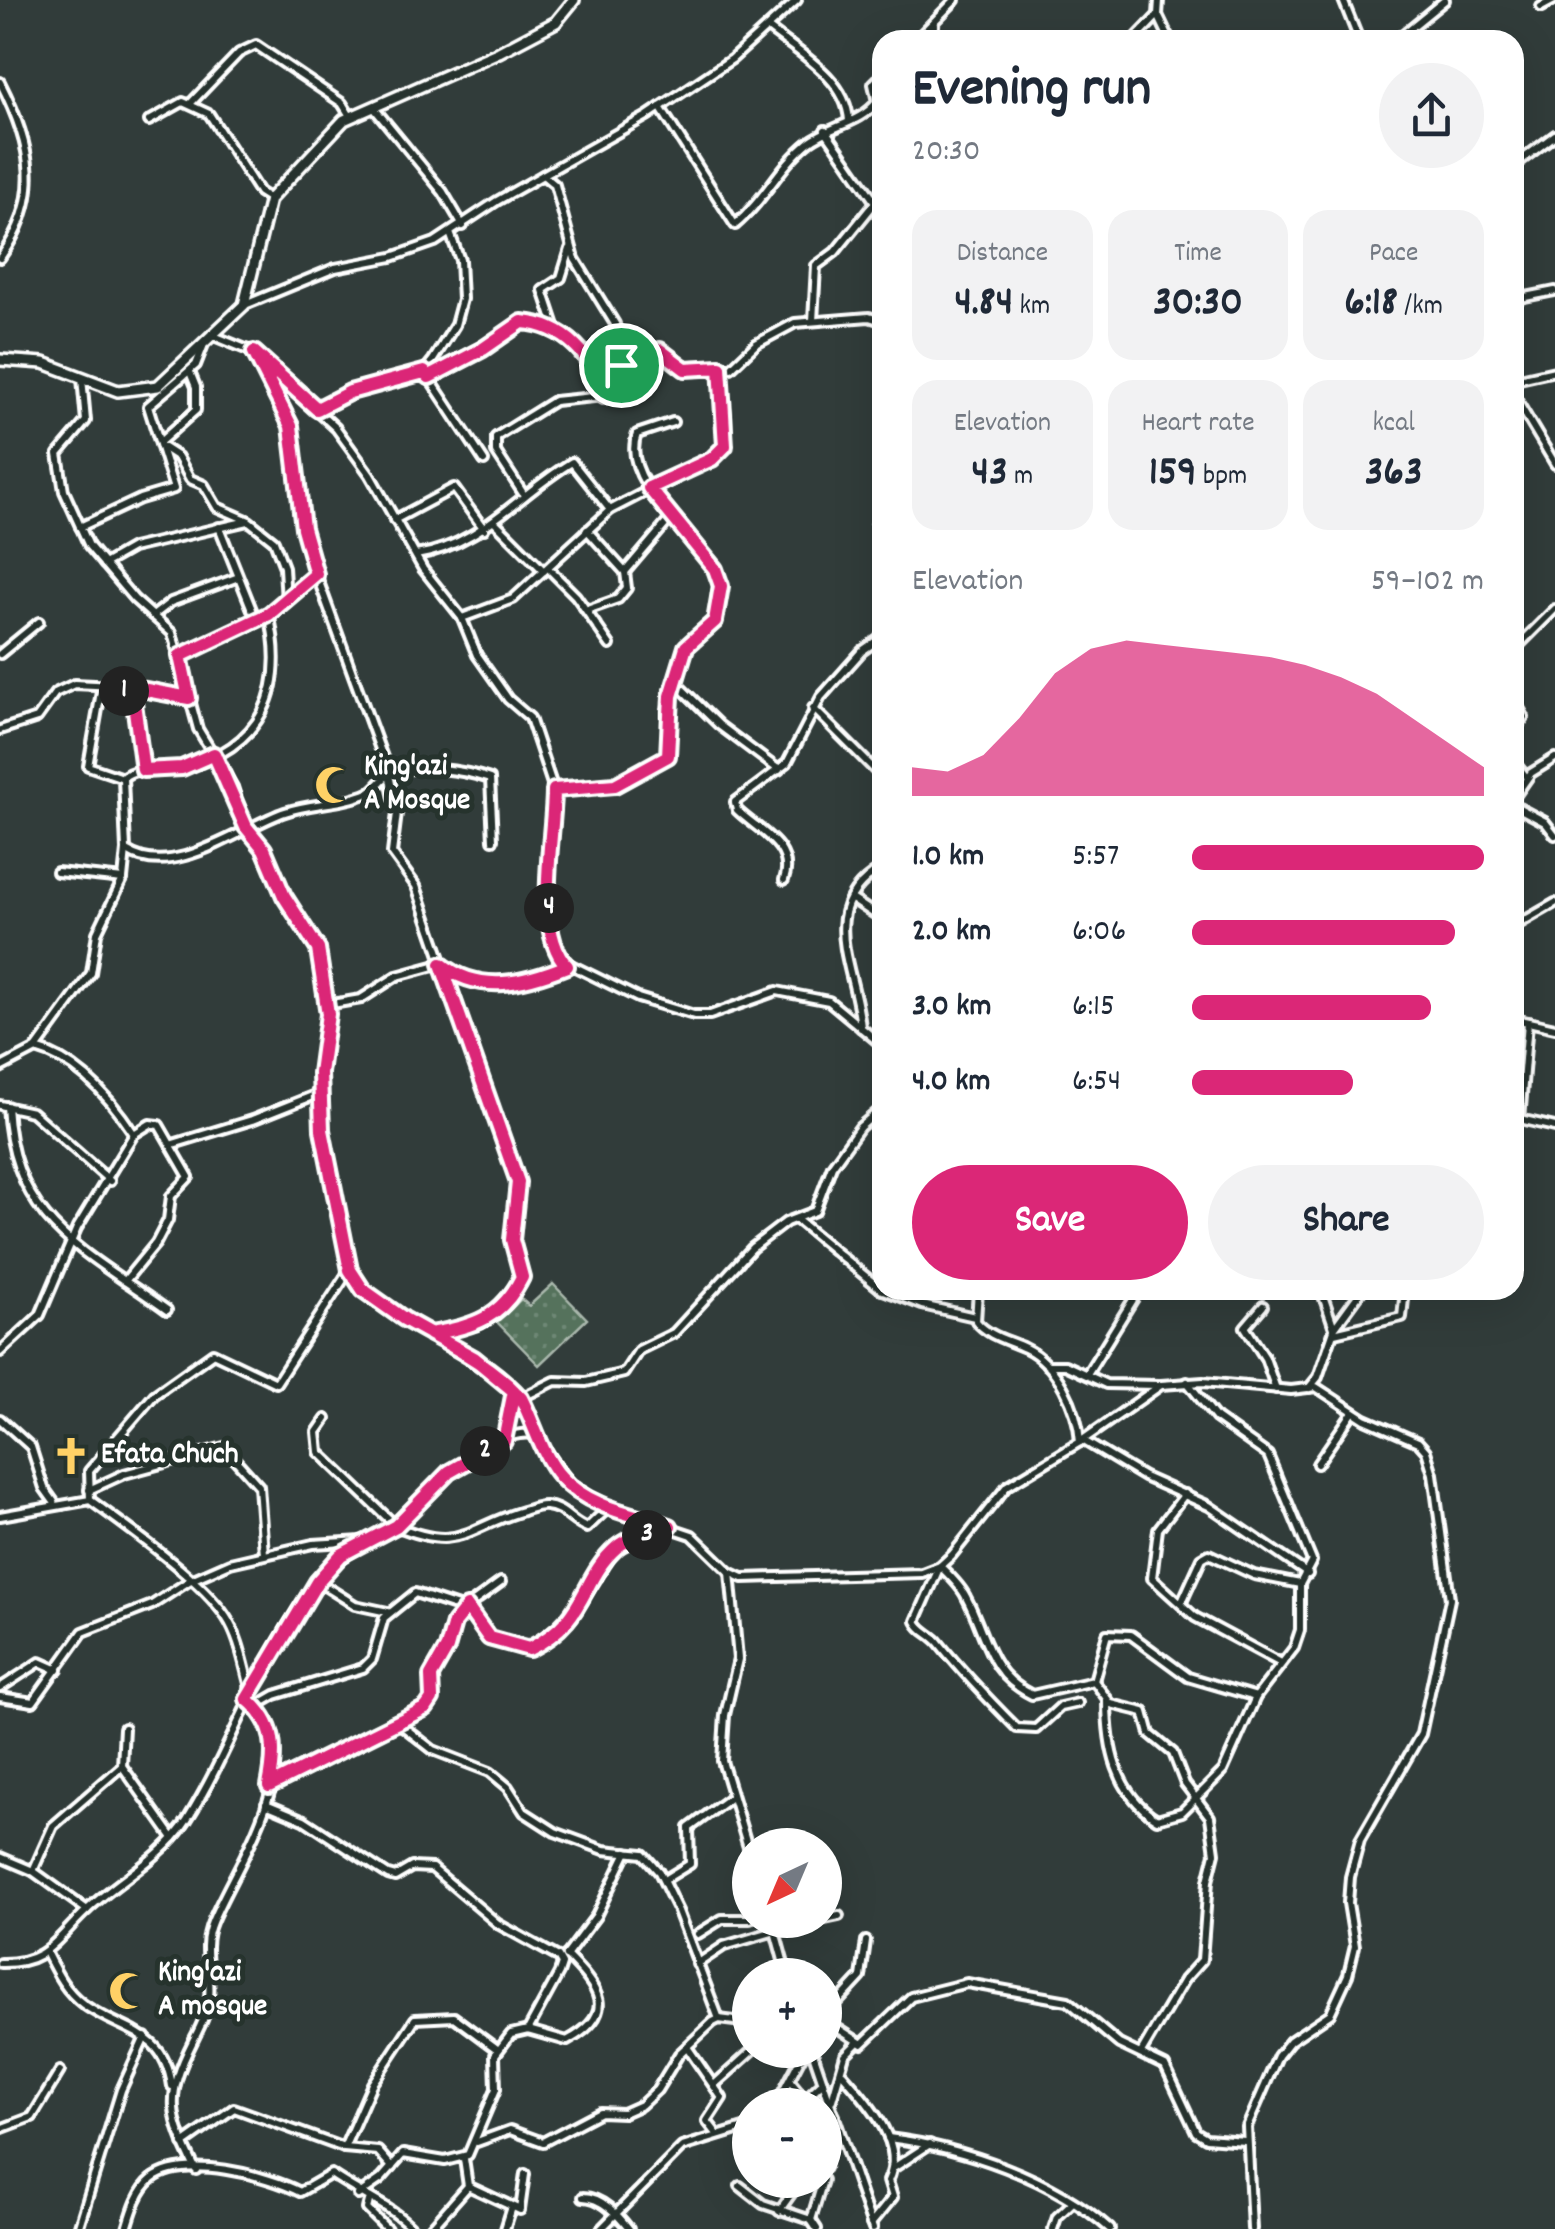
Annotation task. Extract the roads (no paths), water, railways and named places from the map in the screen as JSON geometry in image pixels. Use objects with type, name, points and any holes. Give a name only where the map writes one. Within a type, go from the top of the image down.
[{"type":"street","points":[[244,306],[270,199],[350,116],[546,28],[574,0]]},
{"type":"street","points":[[0,360],[44,363],[118,391],[148,390],[163,382],[244,306],[306,277],[417,250],[463,226],[740,54],[797,0]]},
{"type":"street","points":[[927,30],[955,0]]},
{"type":"street","points":[[1158,0],[1158,15],[1165,30]]},
{"type":"street","points":[[1343,0],[1355,30]]},
{"type":"street","points":[[1408,30],[1445,0]]},
{"type":"street","points":[[1541,8],[1554,0]]},
{"type":"street","points":[[1144,30],[1158,15]]},
{"type":"street","points":[[934,24],[934,30]]},
{"type":"street","points":[[768,28],[837,88],[847,103],[849,120]]},
{"type":"street","points":[[190,104],[239,53],[256,44],[342,103],[350,116]]},
{"type":"street","points":[[0,82],[32,172],[25,212],[0,258]]},
{"type":"street","points":[[150,121],[180,102],[212,118],[257,189],[270,199]]},
{"type":"street","points":[[660,107],[733,226],[766,193],[790,159],[824,130],[872,107]]},
{"type":"street","points":[[374,108],[443,192],[463,226]]},
{"type":"street","points":[[824,130],[872,196]]},
{"type":"street","points":[[1524,157],[1555,134]]},
{"type":"street","points":[[524,494],[493,440],[554,401],[624,390],[613,318],[570,248],[557,188],[543,176]]},
{"type":"street","points":[[813,320],[816,266],[836,252],[872,207]]},
{"type":"street","points":[[426,374],[460,312],[463,275],[450,233]]},
{"type":"street","points":[[558,333],[543,290],[561,278],[570,248]]},
{"type":"street","points":[[1524,297],[1555,291]]},
{"type":"street","points":[[621,365],[660,350],[685,369],[736,366],[767,337],[813,320],[872,318]]},
{"type":"street","points":[[317,409],[350,392],[426,374],[483,349],[522,322],[558,333],[589,358],[604,396]]},
{"type":"street","points":[[214,336],[254,352],[317,409],[356,453],[416,555],[462,618],[473,648],[506,697],[530,718],[554,790],[550,922],[556,952],[567,966],[674,1011],[710,1015],[777,991],[828,1001],[872,1037]]},
{"type":"street","points":[[80,527],[140,498],[174,490],[148,412],[149,402],[200,362],[202,347]]},
{"type":"street","points":[[254,352],[291,426],[305,538],[389,774],[396,812],[392,852],[413,878],[518,1182],[512,1240],[522,1277],[492,1316],[480,1324],[430,1334]]},
{"type":"street","points":[[462,618],[503,605],[610,510],[712,459],[725,446],[720,367]]},
{"type":"street","points":[[1524,378],[1555,371]]},
{"type":"street","points":[[161,444],[196,410],[196,387],[190,372]]},
{"type":"street","points":[[426,374],[484,461]]},
{"type":"street","points":[[82,378],[86,421],[60,450],[58,460],[80,527],[104,564],[172,633],[198,729],[214,754],[249,832],[264,849],[284,896],[318,949],[326,1004],[320,1093],[328,1165],[350,1270],[363,1290],[474,1358],[514,1391],[561,1477],[609,1507],[692,1536],[730,1572],[767,1580],[922,1573],[940,1566]]},
{"type":"street","points":[[1524,412],[1555,464]]},
{"type":"street","points":[[554,790],[615,785],[665,760],[671,750],[667,710],[686,647],[715,621],[721,586],[715,569],[670,519],[649,488],[636,436],[672,422]]},
{"type":"street","points":[[161,444],[182,462],[190,479],[204,485],[217,507],[249,521],[274,541],[280,552],[286,602]]},
{"type":"street","points":[[416,555],[451,547],[484,529],[524,494],[573,462],[610,510]]},
{"type":"street","points":[[394,520],[454,488],[484,529]]},
{"type":"street","points":[[588,610],[624,595],[625,572],[670,519]]},
{"type":"street","points":[[104,564],[132,548],[249,521]]},
{"type":"street","points":[[494,522],[588,610],[610,645]]},
{"type":"street","points":[[218,527],[256,622]]},
{"type":"street","points":[[587,530],[625,572]]},
{"type":"street","points":[[180,656],[256,622],[286,602],[316,574]]},
{"type":"street","points":[[154,616],[171,602],[236,578]]},
{"type":"street","points":[[1524,639],[1555,609]]},
{"type":"street","points":[[0,1068],[36,1049],[91,973],[97,933],[123,880],[123,778],[130,771],[182,768],[214,754],[253,728],[274,692],[277,648],[269,614]]},
{"type":"street","points":[[0,654],[14,647],[39,622]]},
{"type":"street","points":[[784,880],[787,864],[782,853],[735,805],[742,794],[778,770],[797,746],[812,708],[872,644]]},
{"type":"street","points":[[676,683],[728,732],[778,770]]},
{"type":"street","points":[[0,730],[38,718],[53,696],[68,685],[125,686],[189,698]]},
{"type":"street","points":[[102,686],[88,766],[123,778]]},
{"type":"street","points":[[125,686],[124,696],[134,703],[143,770]]},
{"type":"street","points":[[812,708],[872,768]]},
{"type":"street","points":[[1524,781],[1555,758]]},
{"type":"street","points":[[126,850],[146,859],[194,854],[249,832],[280,814],[364,795],[389,774],[444,770],[488,778],[493,840]]},
{"type":"street","points":[[1524,811],[1546,822],[1555,836]]},
{"type":"street","points":[[58,872],[123,880]]},
{"type":"street","points":[[861,1029],[841,938],[842,922],[863,879],[872,874]]},
{"type":"street","points":[[852,898],[872,912]]},
{"type":"street","points":[[1524,921],[1555,903]]},
{"type":"street","points":[[326,1004],[361,999],[398,976],[441,964],[470,981],[495,984],[536,978],[567,966]]},
{"type":"street","points":[[1524,1021],[1555,1028]]},
{"type":"street","points":[[1524,1061],[1528,1022]]},
{"type":"street","points":[[36,1049],[59,1058],[95,1086],[134,1134]]},
{"type":"street","points":[[173,1144],[252,1120],[320,1093]]},
{"type":"street","points":[[110,1181],[32,1112],[4,1105],[26,1191],[72,1243],[167,1310]]},
{"type":"street","points":[[521,1398],[555,1381],[586,1382],[624,1373],[639,1350],[674,1333],[752,1248],[819,1205],[832,1166],[872,1117]]},
{"type":"street","points":[[1524,1120],[1555,1128]]},
{"type":"street","points":[[0,1352],[40,1315],[83,1218],[110,1181],[134,1134],[155,1124],[173,1144],[189,1177],[171,1196],[168,1220],[156,1244],[124,1281]]},
{"type":"street","points":[[796,1219],[872,1281]]},
{"type":"street","points":[[90,1500],[89,1471],[154,1395],[208,1355],[218,1354],[271,1384],[280,1380],[350,1270]]},
{"type":"street","points":[[907,1300],[975,1317]]},
{"type":"street","points":[[977,1300],[975,1317],[984,1330],[1034,1353],[1047,1366],[1071,1404],[1082,1442],[1251,1532],[1308,1574]]},
{"type":"street","points":[[1087,1374],[1132,1300]]},
{"type":"street","points":[[1324,1300],[1334,1331]]},
{"type":"street","points":[[1309,1388],[1318,1377],[1334,1331],[1355,1300]]},
{"type":"street","points":[[1334,1331],[1402,1318],[1404,1300]]},
{"type":"street","points":[[1263,1306],[1245,1327],[1265,1358],[1276,1389]]},
{"type":"street","points":[[1047,1366],[1064,1365],[1106,1384],[1186,1382],[1327,1390],[1353,1412],[1405,1435],[1426,1451],[1449,1583],[1446,1627],[1418,1742],[1360,1840],[1349,1890],[1355,1946],[1348,1975],[1330,2014],[1290,2041],[1278,2056],[1246,2127],[1252,2229]]},
{"type":"street","points":[[1094,1681],[1106,1698],[1111,1744],[1128,1796],[1157,1819],[1174,1816],[1198,1798],[1223,1770],[1256,1697],[1294,1648],[1300,1630],[1300,1584],[1308,1574],[1312,1557],[1268,1455],[1216,1418],[1186,1382]]},
{"type":"street","points":[[1078,1703],[1060,1706],[1036,1729],[1022,1730],[916,1621],[940,1566],[1007,1486],[1082,1442],[1160,1385]]},
{"type":"street","points":[[504,1441],[514,1391]]},
{"type":"street","points":[[1317,1464],[1353,1412]]},
{"type":"street","points":[[0,1419],[31,1447],[44,1488],[55,1503]]},
{"type":"street","points":[[326,1419],[317,1432],[320,1452],[396,1526],[427,1537],[454,1539],[542,1505],[564,1512],[587,1528],[609,1507]]},
{"type":"street","points":[[0,1963],[33,1961],[46,1952],[87,1910],[173,1838],[199,1797],[249,1696],[317,1582],[362,1541],[396,1526],[449,1472],[528,1432],[540,1438]]},
{"type":"street","points":[[90,1490],[124,1474],[224,1447],[259,1486],[264,1554]]},
{"type":"street","points":[[1185,1494],[1158,1529],[1151,1575],[1216,1630],[1281,1663]]},
{"type":"street","points":[[0,1516],[55,1503],[90,1500],[189,1581],[228,1619],[249,1696],[273,1734],[276,1750],[266,1804],[243,1863],[211,1923],[206,1951],[209,2001],[172,2088]]},
{"type":"street","points":[[256,1706],[275,1695],[364,1668],[372,1659],[376,1635],[390,1612],[415,1593],[465,1608],[489,1638],[529,1649],[560,1630],[572,1617],[618,1546],[670,1526]]},
{"type":"street","points":[[0,1697],[33,1702],[83,1632],[152,1605],[189,1581],[264,1554],[340,1540],[362,1541]]},
{"type":"street","points":[[1181,1604],[1202,1558],[1209,1554],[1254,1575],[1300,1584]]},
{"type":"street","points":[[940,1566],[966,1596],[991,1658],[1017,1687],[1041,1694],[1094,1681]]},
{"type":"street","points":[[730,1572],[738,1660],[722,1743],[730,1798],[741,1828]]},
{"type":"street","points":[[317,1582],[355,1605],[390,1612]]},
{"type":"street","points":[[269,1786],[322,1756],[400,1724],[432,1699],[431,1676],[465,1608],[500,1582]]},
{"type":"street","points":[[1094,1681],[1107,1634],[1125,1633],[1188,1677],[1256,1697]]},
{"type":"street","points":[[0,1688],[40,1662],[58,1670]]},
{"type":"street","points":[[1106,1698],[1144,1712],[1150,1734],[1174,1753],[1185,1784],[1210,1817],[1215,1853],[1208,1881],[1202,1960],[1184,1980],[1141,2053]]},
{"type":"street","points":[[400,1724],[433,1750],[490,1772],[535,1821],[580,1843],[643,1854],[664,1880],[719,2019]]},
{"type":"street","points":[[124,1728],[122,1766],[173,1838]]},
{"type":"street","points":[[34,1871],[52,1826],[122,1766]]},
{"type":"street","points":[[664,1880],[690,1864],[687,1834],[692,1824],[730,1798]]},
{"type":"street","points":[[266,1804],[304,1820],[388,1876],[412,1868],[432,1868],[498,1924],[564,1958],[594,1986],[602,2010],[567,2041],[528,2030],[511,2034],[497,2049],[496,2089],[477,2142],[464,2159],[468,2186],[430,2229]]},
{"type":"street","points":[[528,2030],[564,1958],[596,1916],[627,1852]]},
{"type":"street","points":[[0,1857],[34,1871],[87,1910]]},
{"type":"street","points":[[698,1934],[722,1918],[732,1918]]},
{"type":"street","points":[[697,1964],[724,1946],[751,1938]]},
{"type":"street","points":[[842,1998],[860,1977],[866,1941]]},
{"type":"street","points":[[46,1952],[57,1974],[81,2003],[145,2036],[166,2056],[172,2114],[196,2170]]},
{"type":"street","points":[[837,2088],[845,2055],[856,2044],[867,2042],[911,1997],[967,1983],[1068,2000],[1118,2044],[1170,2072],[1196,2132],[1206,2138],[1245,2141]]},
{"type":"street","points":[[344,2148],[372,2084],[415,2019],[454,2017],[497,2049]]},
{"type":"street","points":[[477,2142],[510,2130],[544,2142],[600,2112],[631,2111],[657,2090],[687,2047],[719,2019],[732,2021]]},
{"type":"street","points":[[842,2032],[856,2044]]},
{"type":"street","points":[[78,2229],[121,2090],[145,2036]]},
{"type":"street","points":[[687,2047],[723,2101],[707,2121],[717,2134]]},
{"type":"street","points":[[714,2085],[733,2068]]},
{"type":"street","points":[[786,2088],[798,2068]]},
{"type":"street","points":[[817,2068],[826,2088]]},
{"type":"street","points":[[0,2129],[32,2117],[60,2071]]},
{"type":"street","points":[[843,2074],[888,2138],[895,2167]]},
{"type":"street","points":[[790,2081],[805,2099],[824,2082]]},
{"type":"street","points":[[183,2144],[234,2108],[344,2148],[378,2152],[392,2168]]},
{"type":"street","points":[[601,2229],[682,2147],[732,2130]]},
{"type":"street","points":[[842,2133],[872,2226]]},
{"type":"street","points":[[888,2138],[932,2143],[1053,2190],[1110,2229]]},
{"type":"street","points":[[872,2226],[892,2197],[888,2181],[895,2167],[932,2143]]},
{"type":"street","points":[[358,2195],[408,2153],[445,2161],[464,2159]]},
{"type":"street","points":[[128,2229],[149,2181],[170,2171],[196,2170],[256,2174],[300,2192],[331,2174],[368,2201],[386,2204],[413,2229]]},
{"type":"street","points":[[468,2186],[511,2210],[522,2209],[520,2189],[525,2174]]},
{"type":"street","points":[[583,2198],[594,2198],[616,2213],[629,2229]]},
{"type":"street","points":[[759,2198],[779,2211],[812,2220]]},
{"type":"street","points":[[779,2211],[788,2198]]},
{"type":"street","points":[[816,2229],[812,2220],[818,2198]]},
{"type":"street","points":[[368,2201],[367,2209],[387,2229]]},
{"type":"street","points":[[1053,2229],[1057,2217],[1073,2202]]},
{"type":"street","points":[[505,2229],[511,2210]]},
{"type":"place","name":"King'azi A Mosque","points":[[334,785]]},
{"type":"place","name":"Efata Chuch","points":[[71,1456]]},
{"type":"place","name":"King'azi A mosque","points":[[128,1991]]}]
